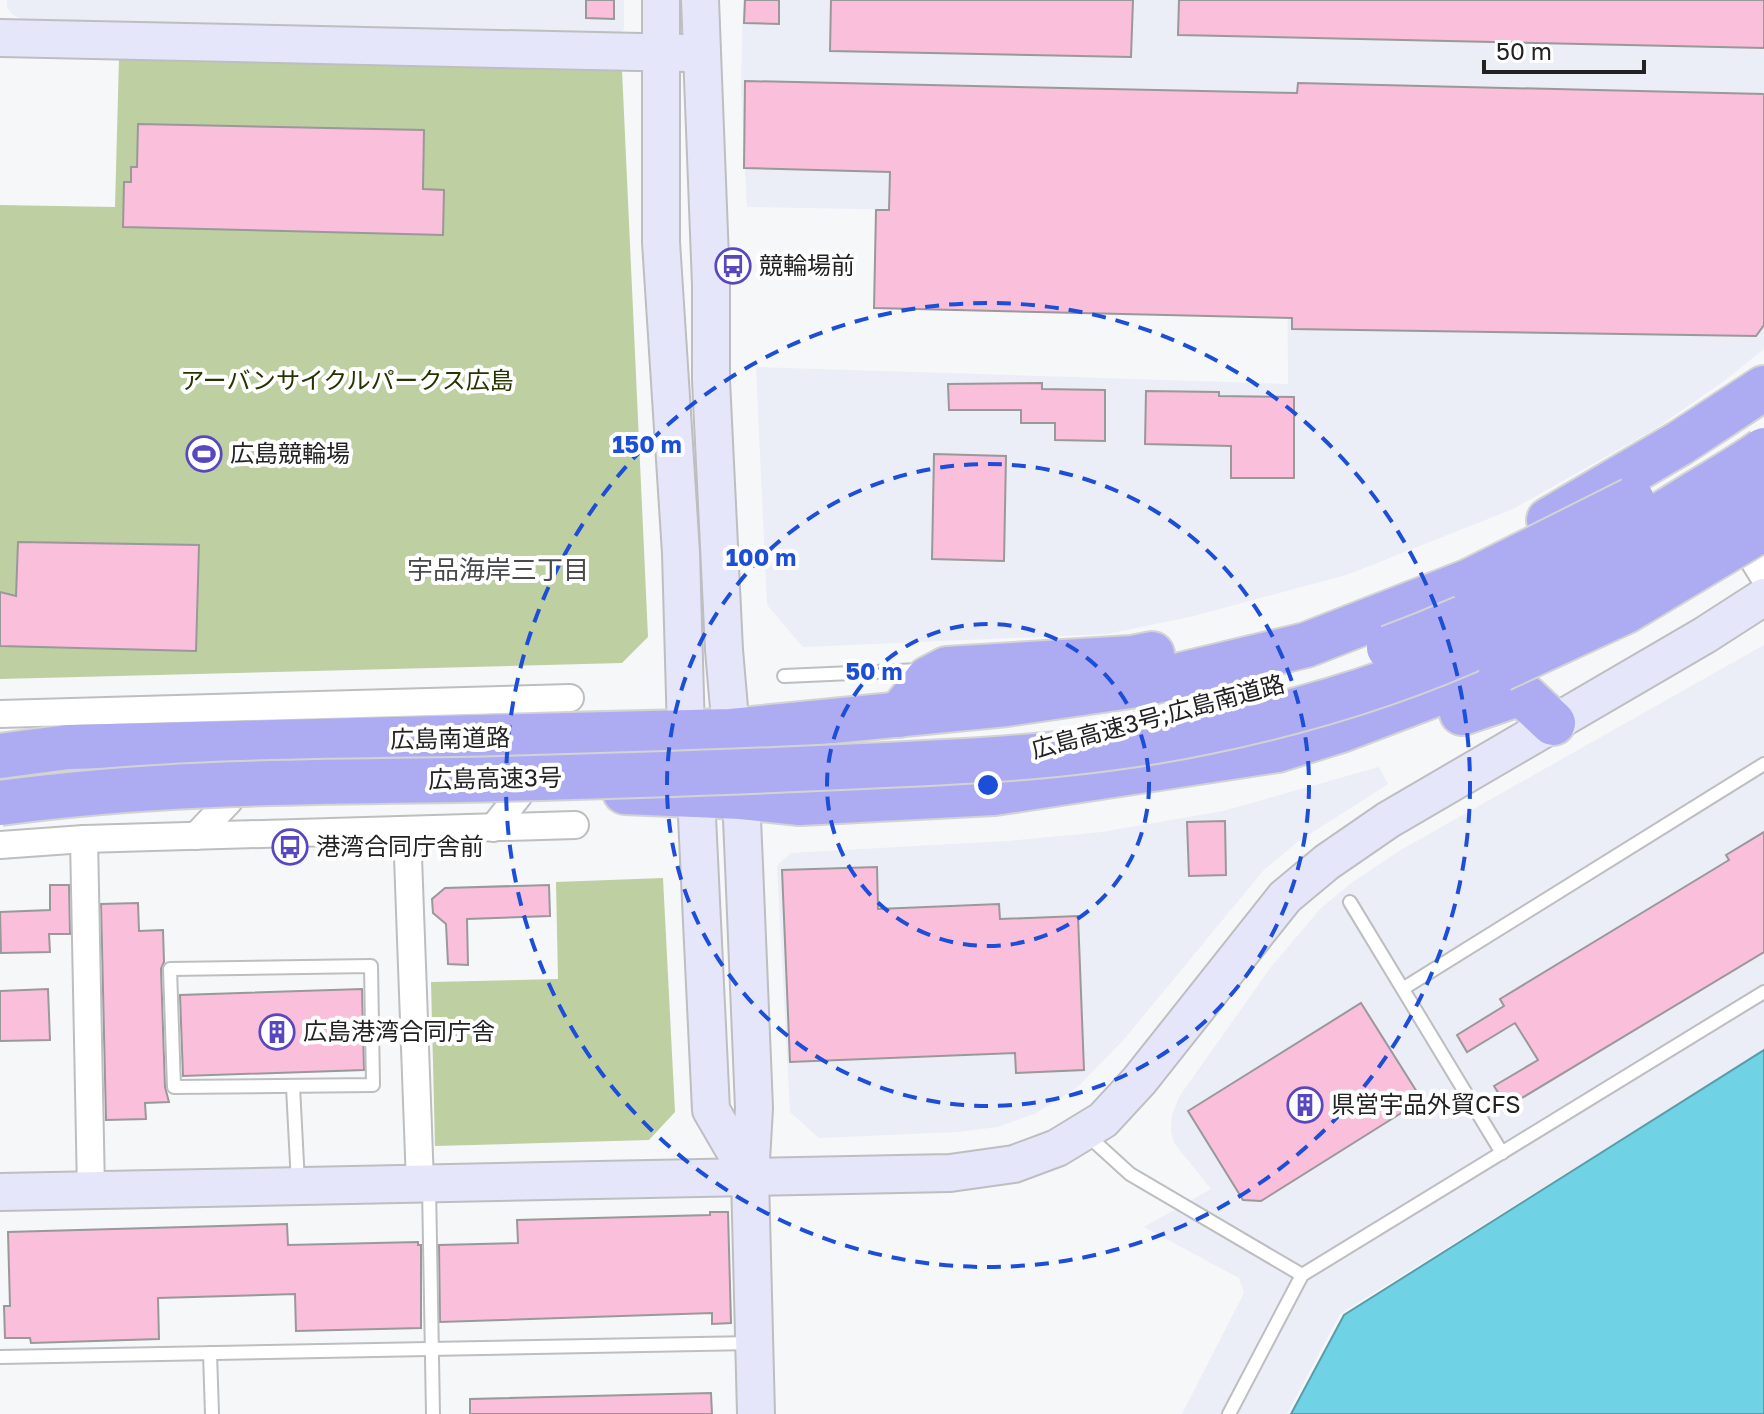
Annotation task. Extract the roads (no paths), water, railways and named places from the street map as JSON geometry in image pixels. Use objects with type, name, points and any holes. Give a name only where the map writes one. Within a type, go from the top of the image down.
[{"type":"highway","points":[[899,715],[928,679],[947,669],[1132,658],[1241,634],[1473,555],[1568,511],[1764,388]]},
{"type":"highway","name":"広島南道路","points":[[0,756],[68,747],[731,731],[1021,702],[1143,684],[1306,645],[1470,581],[1691,470],[1764,417]]},
{"type":"highway","name":"広島高速3号;広島南道路","points":[[991,761],[1194,711],[1307,678],[1424,635],[1540,583],[1646,525],[1764,450]]},
{"type":"highway","name":"広島高速3号;広島南道路","points":[[991,761],[1106,750],[1207,732],[1305,707],[1387,681],[1489,642],[1578,597],[1670,547],[1764,490]]},
{"type":"highway","points":[[0,819],[84,808],[229,801],[506,811],[636,792],[800,803],[994,793],[1277,750],[1341,730],[1501,669],[1626,611],[1764,528]]},
{"type":"highway","points":[[898,798],[942,821],[1125,800],[1327,760],[1521,693],[1553,723]]},
{"type":"highway","name":"広島高速3号","points":[[0,803],[81,792],[213,784],[615,777],[991,761]]},
{"type":"street","points":[[661,0],[661,242],[681,553],[686,732],[696,796],[711,1110],[750,1177]]},
{"type":"street","points":[[700,0],[711,285],[711,380],[724,650],[741,797],[754,1108],[750,1177],[756,1414]]},
{"type":"street","points":[[0,38],[703,53]]},
{"type":"street","points":[[1680,443],[1764,577]]},
{"type":"street","points":[[0,1192],[950,1173],[1014,1164],[1057,1148],[1103,1120],[1139,1081],[1285,897],[1327,862],[1388,820],[1705,635],[1764,597]]},
{"type":"street","points":[[0,714],[570,698]]},
{"type":"street","points":[[473,701],[510,738]]},
{"type":"street","points":[[196,836],[229,801]]},
{"type":"street","points":[[0,845],[84,839],[407,830],[506,811],[575,825]]},
{"type":"street","points":[[407,830],[424,1183]]},
{"type":"street","points":[[84,839],[91,1190]]},
{"type":"lane","points":[[784,676],[947,669]]},
{"type":"lane","points":[[1404,988],[1764,764]]},
{"type":"lane","points":[[1350,902],[1502,1153]]},
{"type":"lane","points":[[371,966],[373,1085],[293,1087],[174,1087],[170,969],[371,966]]},
{"type":"lane","points":[[1229,1414],[1302,1275],[1764,992]]},
{"type":"lane","points":[[293,1087],[299,1185]]},
{"type":"lane","points":[[1083,1132],[1130,1174],[1302,1275]]},
{"type":"lane","points":[[424,1183],[433,1414]]},
{"type":"lane","points":[[0,1357],[754,1343]]},
{"type":"lane","points":[[210,1353],[212,1414]]},
{"type":"water","points":[[1764,1050],[1764,1414],[1291,1414],[1344,1315]]},
{"type":"place","name":"競輪場前","points":[[733,266]]},
{"type":"place","name":"広島競輪場","points":[[204,454]]},
{"type":"place","name":"港湾合同庁舎前","points":[[290,847]]},
{"type":"place","name":"広島港湾合同庁舎","points":[[277,1032]]},
{"type":"place","name":"県営宇品外貿CFS","points":[[1305,1105]]},
{"type":"district","name":"宇品海岸三丁目","points":[[498,570]]},
{"type":"park label","name":"アーバンサイクルパークス広島","points":[[347,381]]}]
